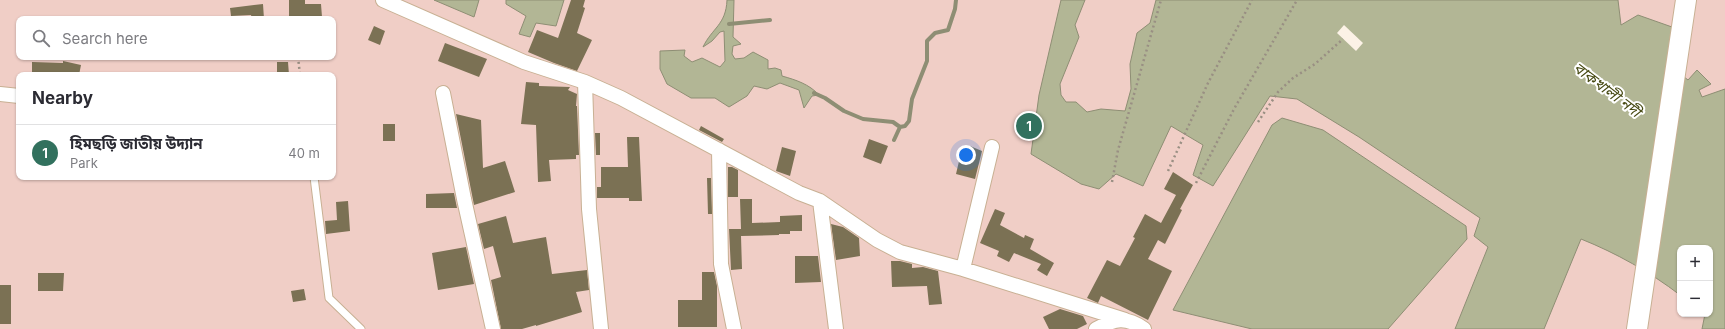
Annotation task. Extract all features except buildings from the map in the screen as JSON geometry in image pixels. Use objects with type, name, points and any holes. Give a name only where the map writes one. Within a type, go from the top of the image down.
[{"type":"main road","points":[[1637,329],[1686,0]]},
{"type":"street","points":[[383,0],[524,62],[586,82],[621,98],[799,194],[820,200],[877,240],[900,252],[963,269],[1125,320],[1137,324],[1144,329]]},
{"type":"street","points":[[586,82],[589,209],[601,329]]},
{"type":"street","points":[[443,93],[464,199],[493,329]]},
{"type":"street","points":[[0,94],[16,96]]},
{"type":"street","points":[[963,269],[992,146]]},
{"type":"street","points":[[719,150],[721,264],[734,329]]},
{"type":"street","points":[[820,200],[836,329]]},
{"type":"street","points":[[1096,329],[1116,320],[1125,320]]},
{"type":"lane","points":[[314,180],[329,298],[360,329]]},
{"type":"path","points":[[1112,182],[1118,150],[1160,0]]},
{"type":"path","points":[[1168,171],[1208,83],[1252,0]]},
{"type":"path","points":[[1196,183],[1234,109],[1297,0]]},
{"type":"path","points":[[1258,122],[1278,92],[1293,78],[1315,64],[1343,38]]},
{"type":"path","points":[[298,60],[300,72]]},
{"type":"shaded area","points":[[0,0],[1725,0],[1725,329],[0,329]]},
{"type":"water","points":[[434,0],[479,0],[474,17]]},
{"type":"water","points":[[506,0],[564,0],[556,26],[536,23],[530,37],[519,34],[526,16],[506,4]]},
{"type":"water","points":[[727,0],[734,0],[733,37],[741,44],[733,46],[732,54],[735,59],[744,58],[753,52],[768,60],[768,69],[775,68],[781,70],[782,76],[807,85],[819,95],[812,96],[804,108],[799,90],[780,83],[767,89],[754,86],[747,96],[729,107],[715,98],[691,98],[667,84],[660,69],[660,51],[685,50],[684,56],[692,62],[702,58],[720,67],[725,61],[724,31],[720,32],[712,41],[703,47],[721,21],[726,8]]},
{"type":"water","name":"বাকখালী নদী","points":[[1061,0],[1085,0],[1075,25],[1079,37],[1060,84],[1061,95],[1066,102],[1076,102],[1087,112],[1101,109],[1125,111],[1131,89],[1130,64],[1137,33],[1150,23],[1156,0],[1618,0],[1621,25],[1638,15],[1672,27],[1685,40],[1669,65],[1688,80],[1697,70],[1711,84],[1699,90],[1702,97],[1725,89],[1725,329],[1702,329],[1704,317],[1713,317],[1713,245],[1677,245],[1677,293],[1632,264],[1607,250],[1581,239],[1544,329],[1455,329],[1488,247],[1474,236],[1480,218],[1359,137],[1297,99],[1270,96],[1213,186],[1193,175],[1203,145],[1171,126],[1143,186],[1116,174],[1099,189],[1081,184],[1031,154],[1039,95]]},
{"type":"water","points":[[1282,118],[1323,130],[1466,226],[1467,239],[1388,329],[1252,329],[1173,310],[1272,125]]},
{"type":"pier","points":[[1344,25],[1363,43],[1356,51],[1337,33]]},
{"type":"waterway","points":[[814,93],[825,98],[844,111],[863,119],[893,122],[900,127],[905,126],[909,121],[912,99],[927,61],[927,41],[935,33],[948,30],[955,9],[956,0]]},
{"type":"waterway","points":[[729,24],[770,20]]},
{"type":"waterway","points":[[894,140],[900,127]]},
{"type":"place","name":"হিমছড়ি জাতীয় উদ্যান","points":[[1029,126]]}]
